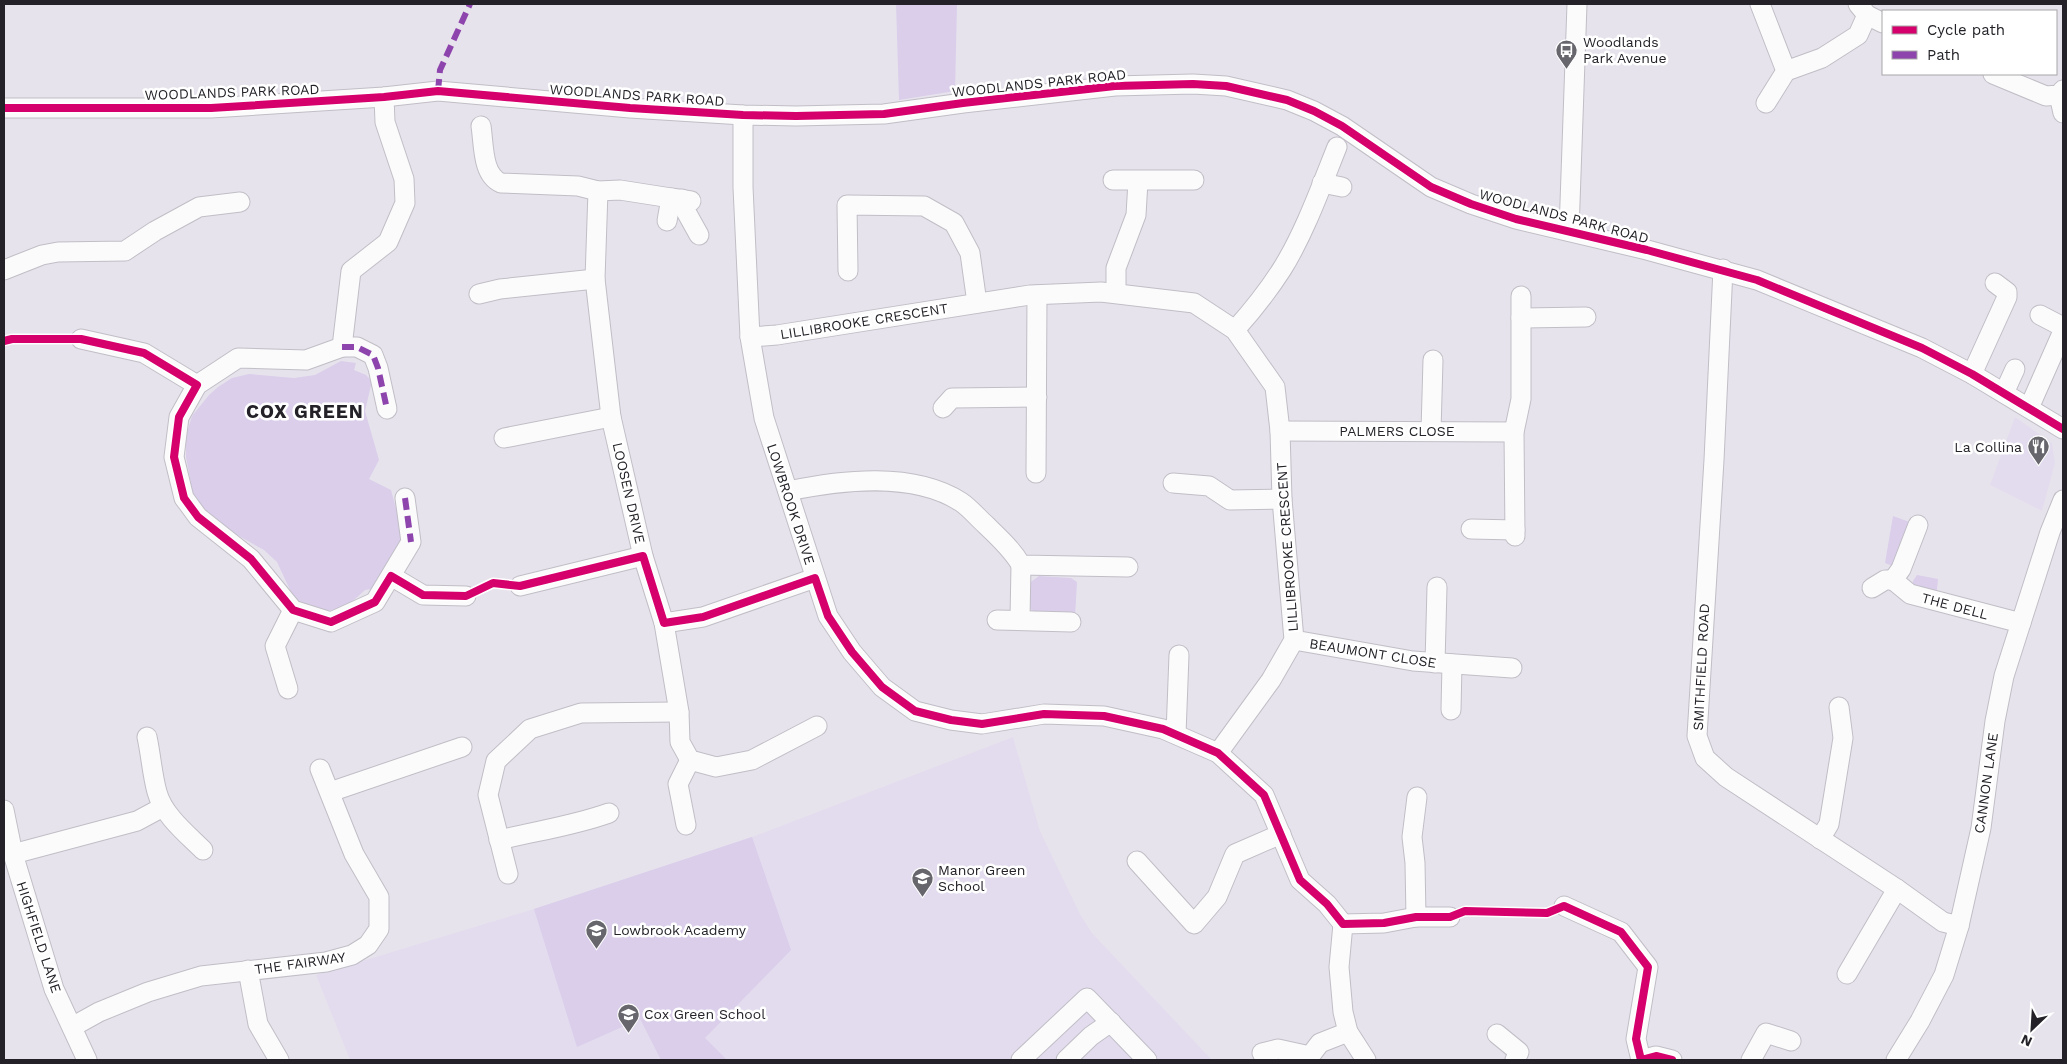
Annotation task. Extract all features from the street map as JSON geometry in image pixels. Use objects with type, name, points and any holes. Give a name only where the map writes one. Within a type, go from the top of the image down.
[{"type":"street","points":[[1569,231],[1577,4]]},
{"type":"street","points":[[1760,4],[1786,71]]},
{"type":"street","points":[[1766,103],[1786,71],[1822,58],[1858,35],[1869,14]]},
{"type":"street","points":[[1995,75],[2046,96],[2061,92],[2063,113]]},
{"type":"street","name":"WOODLANDS PARK ROAD","points":[[4,108],[211,108],[384,97],[438,91],[743,116],[884,114],[1115,86],[1193,84],[1226,86],[1287,100],[1314,111],[1342,126],[1430,188],[1489,210],[1723,269],[1757,280],[1922,348],[1972,374],[2063,429]]},
{"type":"street","points":[[342,347],[351,271],[388,242],[405,202],[404,178],[385,122],[384,97]]},
{"type":"street","name":"LOWBROOK DRIVE","points":[[743,116],[743,187],[750,337],[764,418],[828,616],[852,652],[882,687],[915,711],[950,720],[982,724],[1044,714],[1104,716],[1163,729],[1218,753],[1264,794],[1300,880],[1327,904],[1343,924]]},
{"type":"street","points":[[480,126],[488,171],[493,179],[513,184],[578,186],[598,191],[620,190],[682,199]]},
{"type":"street","points":[[1235,330],[1254,308],[1282,268],[1337,148]]},
{"type":"street","points":[[1114,180],[1194,180]]},
{"type":"street","points":[[1116,294],[1116,268],[1136,215],[1138,181]]},
{"type":"street","points":[[1322,183],[1342,187]]},
{"type":"street","name":"LOOSEN DRIVE","points":[[598,191],[595,279],[611,417],[643,556],[664,623],[679,712],[680,742],[690,760]]},
{"type":"street","points":[[667,221],[682,199]]},
{"type":"street","points":[[682,199],[684,208],[699,235]]},
{"type":"street","points":[[4,270],[42,255],[58,252],[125,251],[198,207],[240,202]]},
{"type":"street","points":[[848,271],[847,205],[924,206],[954,223],[970,253],[978,303]]},
{"type":"street","name":"SMITHFIELD ROAD","points":[[1723,269],[1714,460],[1697,736],[1705,758],[1726,777],[1897,889],[1943,922],[1959,926]]},
{"type":"street","points":[[479,294],[502,297],[595,279]]},
{"type":"street","points":[[1972,374],[2007,297],[2007,292],[1995,283]]},
{"type":"street","name":"LILLIBROOKE CRESCENT","points":[[750,337],[776,335],[1030,295],[1102,292],[1194,303],[1235,330],[1275,387],[1280,430],[1282,499],[1294,640],[1271,680],[1218,753]]},
{"type":"street","points":[[1036,473],[1038,397],[1037,296]]},
{"type":"street","points":[[1470,528],[1515,533],[1514,432],[1522,399],[1521,296]]},
{"type":"street","points":[[2029,408],[2063,329],[2040,315]]},
{"type":"street","points":[[1521,318],[1586,317]]},
{"type":"street","points":[[81,339],[144,353],[197,385]]},
{"type":"street","points":[[387,409],[378,368],[373,355],[357,347],[342,347],[306,360],[238,358],[197,385],[179,417],[174,457],[184,498],[198,517],[250,559],[293,610],[330,622],[376,602],[411,542],[405,498]]},
{"type":"street","points":[[1431,431],[1434,360]]},
{"type":"street","points":[[2004,393],[2015,369]]},
{"type":"street","points":[[943,408],[952,398],[1038,397]]},
{"type":"street","points":[[504,438],[611,417]]},
{"type":"street","name":"PALMERS CLOSE","points":[[1280,430],[1514,432]]},
{"type":"street","points":[[788,491],[810,487],[889,480],[933,488],[962,502],[1013,551],[1021,565],[1020,619]]},
{"type":"street","points":[[1173,484],[1209,486],[1230,500],[1282,499]]},
{"type":"street","name":"CANNON LANE","points":[[1896,1060],[1920,1021],[1944,975],[1959,926],[1981,828],[1995,721],[2004,676],[2050,532],[2063,500]]},
{"type":"street","points":[[1872,588],[1885,580],[1893,580],[1901,569],[1918,525]]},
{"type":"street","points":[[520,586],[643,556]]},
{"type":"street","points":[[1021,565],[1128,567]]},
{"type":"street","points":[[391,576],[423,595],[466,596]]},
{"type":"street","points":[[664,623],[702,617],[815,578]]},
{"type":"street","name":"THE DELL","points":[[1893,580],[1910,594],[2021,623]]},
{"type":"street","points":[[1437,587],[1443,663],[1451,710]]},
{"type":"street","points":[[288,689],[275,646],[293,610]]},
{"type":"street","points":[[997,620],[1020,619],[1071,622]]},
{"type":"street","name":"BEAUMONT CLOSE","points":[[1294,640],[1404,660],[1512,668]]},
{"type":"street","points":[[1176,734],[1179,655]]},
{"type":"street","points":[[1820,839],[1829,824],[1843,738],[1839,707]]},
{"type":"street","points":[[508,874],[488,795],[496,760],[530,729],[581,713],[679,712]]},
{"type":"street","points":[[686,825],[678,784],[690,760],[716,767],[752,760],[817,726]]},
{"type":"street","points":[[147,737],[156,792],[163,807],[203,850]]},
{"type":"street","points":[[330,792],[462,747]]},
{"type":"street","name":"THE FAIRWAY","points":[[72,1027],[99,1012],[148,992],[201,976],[326,962],[352,956],[368,944],[379,930],[379,897],[354,854],[320,769]]},
{"type":"street","points":[[1416,916],[1415,863],[1412,838],[1417,797]]},
{"type":"street","points":[[13,854],[137,822],[163,807]]},
{"type":"street","name":"HIGHFIELD LANE","points":[[4,810],[13,854],[54,989],[87,1060]]},
{"type":"street","points":[[499,840],[554,827],[576,824],[609,813]]},
{"type":"street","points":[[1137,861],[1194,924],[1218,897],[1234,854],[1281,834]]},
{"type":"street","points":[[1847,974],[1897,889]]},
{"type":"street","points":[[1564,906],[1621,932],[1648,967],[1636,1039],[1641,1060],[1656,1056],[1672,1060]]},
{"type":"street","points":[[1366,1060],[1348,1032],[1343,1012],[1339,967],[1343,924],[1384,923],[1416,916],[1450,917]]},
{"type":"street","points":[[248,970],[258,1024],[279,1060]]},
{"type":"street","points":[[1021,1060],[1087,998],[1147,1060]]},
{"type":"street","points":[[1066,1060],[1091,1036],[1111,1022]]},
{"type":"street","points":[[1262,1053],[1278,1049],[1310,1056],[1320,1044],[1348,1032]]},
{"type":"street","points":[[1751,1060],[1766,1033],[1791,1040]]},
{"type":"street","points":[[1497,1034],[1519,1052],[1515,1060]]},
{"type":"shaded area","points":[[896,4],[957,4],[955,91],[899,100]]},
{"type":"shaded area","points":[[341,361],[356,363],[354,370],[366,375],[372,381],[365,411],[379,460],[369,479],[391,490],[404,538],[377,588],[365,590],[346,607],[327,611],[301,604],[291,592],[277,562],[264,550],[205,517],[195,506],[186,457],[186,436],[192,416],[209,395],[232,378],[249,374],[294,378],[315,375]]},
{"type":"shaded area","points":[[2015,417],[2052,443],[2055,463],[2042,511],[1990,485]]},
{"type":"shaded area","points":[[1893,516],[1918,525],[1901,569],[1885,563]]},
{"type":"shaded area","points":[[1917,575],[1938,579],[1936,599],[1912,588],[1913,581]]},
{"type":"shaded area","points":[[1039,576],[1071,578],[1077,582],[1075,617],[1040,616],[1029,608],[1028,584]]},
{"type":"shaded area","name":"Manor Green School","points":[[1013,737],[1040,831],[1080,914],[1092,933],[1212,1060],[727,1060],[704,1039],[789,950],[640,1019],[661,1060],[350,1060],[316,975],[534,909],[752,837]]},
{"type":"shaded area","points":[[752,837],[791,950],[705,1038],[727,1060],[661,1060],[640,1019],[577,1047],[534,909]]},
{"type":"marked path","points":[[438,91],[440,70],[470,4]]},
{"type":"marked path","points":[[342,347],[357,347],[373,355],[378,368],[387,409]]},
{"type":"marked path","points":[[405,498],[411,542]]},
{"type":"cycle path","points":[[4,108],[211,108],[384,97],[438,91],[630,108],[743,115],[796,116],[884,114],[1115,86],[1193,84],[1226,86],[1287,100],[1314,111],[1342,126],[1431,187],[1471,204],[1516,219],[1647,250],[1757,280],[1922,348],[1972,374],[2063,429]]},
{"type":"cycle path","points":[[4,341],[12,339],[81,339],[144,353],[197,385],[179,417],[174,457],[184,498],[198,517],[251,559],[293,610],[331,622],[375,602],[391,576],[423,595],[466,596],[493,583],[520,586],[643,556],[664,623],[703,617],[815,578],[828,616],[852,652],[882,687],[915,711],[951,720],[982,724],[1044,714],[1104,716],[1163,729],[1218,753],[1264,795],[1300,880],[1327,904],[1343,924],[1384,923],[1416,917],[1450,917],[1465,911],[1547,913],[1564,906],[1621,932],[1648,967],[1636,1039],[1641,1060],[1656,1056],[1672,1060]]},
{"type":"place","name":"Woodlands Park Avenue","points":[[1567,69]]},
{"type":"place","name":"La Collina","points":[[2038,466]]},
{"type":"place","name":"Manor Green School","points":[[922,897]]},
{"type":"place","name":"Lowbrook Academy","points":[[597,949]]},
{"type":"place","name":"Cox Green School","points":[[628,1033]]},
{"type":"district","name":"COX GREEN","points":[[305,411]]}]
